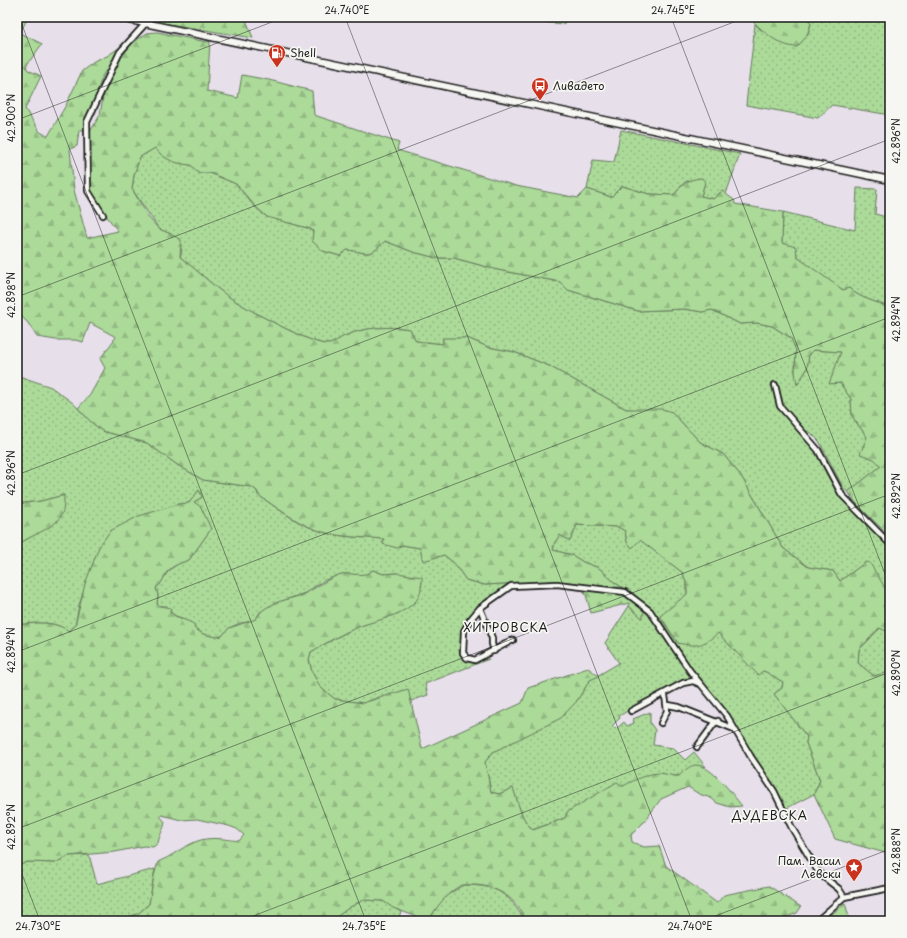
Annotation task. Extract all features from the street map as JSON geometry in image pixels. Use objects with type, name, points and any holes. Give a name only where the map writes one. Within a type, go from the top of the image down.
[{"type":"street","points":[[116,17],[890,180]]},
{"type":"street","points":[[103,215],[88,191],[87,122],[120,52],[145,24]]},
{"type":"street","points":[[775,385],[780,406],[818,450],[842,495],[890,544]]},
{"type":"street","points":[[513,640],[475,660],[467,658],[463,653],[464,631],[470,620],[480,608],[511,586],[557,584],[625,592],[650,611],[700,684],[727,716],[750,757],[774,791],[792,828],[820,874],[834,884],[844,897]]},
{"type":"street","points":[[480,608],[492,638],[494,650]]},
{"type":"street","points":[[631,711],[683,683],[693,682],[700,684]]},
{"type":"street","points":[[661,723],[667,711],[668,705],[665,694]]},
{"type":"street","points":[[668,705],[679,707],[718,721],[734,729]]},
{"type":"street","points":[[697,747],[714,724],[718,721]]},
{"type":"street","points":[[817,921],[844,897],[890,888]]},
{"type":"green space","points":[[17,17],[28,17],[20,33],[42,44],[26,66],[28,70],[41,76],[25,109],[40,132],[48,136],[66,105],[82,71],[94,62],[107,56],[128,42],[103,76],[99,86],[95,110],[84,130],[79,130],[77,146],[70,149],[74,190],[87,238],[118,231],[94,200],[86,181],[87,137],[100,115],[105,85],[111,72],[130,45],[147,33],[157,32],[207,42],[210,41],[207,91],[238,98],[242,75],[312,91],[314,115],[399,143],[397,150],[516,186],[578,198],[587,189],[611,197],[622,186],[649,194],[674,195],[689,181],[702,178],[705,182],[701,196],[713,199],[722,191],[734,200],[735,204],[783,212],[782,243],[796,247],[797,257],[843,290],[849,288],[853,292],[863,297],[890,308],[889,536],[856,503],[848,492],[881,466],[874,459],[860,454],[867,437],[852,416],[851,399],[840,383],[829,384],[841,352],[813,350],[809,354],[807,369],[797,385],[795,372],[796,350],[791,338],[772,326],[757,323],[740,324],[712,310],[702,312],[685,309],[638,311],[568,290],[560,282],[498,270],[454,258],[437,258],[413,252],[385,241],[375,250],[368,253],[347,250],[340,256],[323,251],[312,241],[313,231],[311,229],[267,217],[255,206],[236,184],[210,173],[198,173],[191,165],[171,161],[162,156],[155,148],[140,157],[134,175],[132,189],[149,218],[159,229],[181,240],[180,257],[225,294],[265,318],[309,339],[328,344],[354,332],[386,327],[410,329],[416,341],[443,344],[443,338],[467,338],[488,347],[514,352],[549,366],[626,409],[662,409],[672,412],[700,442],[723,454],[741,476],[783,548],[808,567],[833,571],[840,581],[866,562],[870,563],[889,596],[889,632],[879,628],[859,650],[858,663],[874,676],[886,673],[890,674],[889,854],[835,839],[814,794],[820,780],[806,743],[807,737],[774,694],[782,688],[783,682],[763,671],[758,675],[718,633],[708,641],[700,644],[690,645],[678,643],[660,616],[687,594],[687,586],[683,573],[640,540],[632,548],[627,542],[625,531],[618,527],[577,525],[570,541],[560,535],[555,542],[553,550],[572,555],[583,562],[599,568],[614,582],[635,596],[644,612],[642,618],[629,606],[629,603],[591,613],[586,595],[582,588],[519,583],[485,585],[466,580],[454,563],[444,555],[423,561],[420,548],[402,545],[397,548],[383,544],[384,539],[340,536],[322,532],[299,522],[278,509],[258,495],[257,491],[252,487],[203,480],[176,464],[147,443],[102,431],[90,421],[78,408],[90,395],[105,368],[100,359],[116,337],[90,323],[83,342],[37,337],[22,317],[17,297]]},
{"type":"green space","points":[[171,17],[245,17],[253,38],[145,20],[169,19]]},
{"type":"green space","points":[[482,17],[565,17],[564,24]]},
{"type":"green space","points":[[749,17],[806,17],[811,23],[807,36],[797,47],[777,41]]},
{"type":"green space","points":[[806,17],[890,17],[890,115],[832,105],[818,118],[746,105],[755,24],[761,30],[807,36],[811,24]]},
{"type":"green space","points":[[621,130],[740,154],[726,194],[722,191],[713,199],[701,196],[705,182],[693,180],[686,181],[674,195],[649,194],[622,186],[611,197],[587,189],[593,160],[614,162]]},
{"type":"green space","points":[[155,148],[172,160],[192,165],[198,173],[210,173],[236,184],[254,206],[267,217],[311,229],[323,251],[340,256],[347,250],[368,253],[375,250],[385,241],[413,252],[437,258],[454,258],[498,270],[560,282],[568,290],[638,311],[685,309],[702,312],[712,310],[740,324],[757,323],[772,326],[791,338],[796,350],[795,372],[798,384],[807,369],[809,354],[813,350],[842,352],[830,383],[840,383],[851,399],[852,416],[867,437],[867,456],[874,459],[881,466],[848,492],[844,489],[819,441],[809,431],[805,432],[820,448],[844,493],[890,543],[890,598],[866,562],[840,581],[833,571],[808,567],[783,548],[741,476],[723,454],[700,442],[672,412],[626,409],[549,366],[514,352],[488,347],[467,338],[443,339],[443,344],[416,341],[410,329],[386,327],[354,332],[331,344],[320,343],[280,326],[240,304],[180,257],[182,250],[171,234],[159,229],[132,189],[134,175],[140,157]]},
{"type":"green space","points":[[857,188],[877,189],[875,214],[890,218],[890,308],[863,297],[853,292],[849,288],[844,290],[840,288],[808,266],[782,243],[783,212],[855,230]]},
{"type":"green space","points":[[19,376],[51,387],[73,403],[102,431],[147,443],[176,464],[203,480],[252,487],[257,491],[258,495],[285,514],[307,526],[331,534],[349,537],[385,539],[383,544],[420,548],[423,560],[444,555],[454,563],[466,580],[485,585],[519,583],[482,607],[474,614],[465,633],[465,650],[467,658],[470,662],[489,659],[425,684],[428,695],[411,701],[382,696],[363,703],[335,699],[320,687],[312,672],[309,660],[311,652],[358,627],[395,614],[416,602],[397,573],[383,574],[373,570],[367,575],[343,574],[325,580],[305,593],[276,603],[260,612],[256,619],[251,622],[240,623],[229,628],[222,636],[215,637],[203,634],[182,618],[173,615],[167,606],[159,606],[157,604],[158,595],[156,588],[172,568],[189,560],[211,529],[194,502],[202,497],[199,490],[189,503],[179,504],[162,510],[92,567],[79,605],[75,626],[68,631],[57,625],[44,623],[17,625],[17,546],[58,521],[64,495],[41,501],[17,504],[17,377]]},
{"type":"green space","points":[[199,490],[202,497],[194,502],[201,507],[211,529],[189,560],[174,566],[167,572],[161,583],[156,588],[158,595],[157,604],[171,608],[170,612],[172,614],[178,618],[189,621],[195,625],[194,628],[203,634],[216,637],[222,636],[229,628],[256,619],[261,611],[271,605],[306,593],[338,575],[365,574],[373,570],[383,574],[397,573],[422,577],[420,595],[408,608],[387,618],[352,630],[311,652],[309,660],[312,672],[320,687],[335,699],[363,703],[408,689],[422,749],[522,703],[528,688],[588,668],[599,676],[590,680],[576,702],[561,718],[493,752],[485,762],[491,792],[499,794],[513,788],[523,816],[533,830],[565,818],[567,812],[617,782],[623,786],[641,777],[655,773],[679,776],[691,766],[701,766],[715,775],[742,806],[730,807],[717,803],[711,798],[699,794],[688,787],[661,799],[644,822],[631,835],[632,842],[644,847],[659,846],[666,866],[717,903],[724,895],[769,886],[801,907],[797,913],[777,921],[525,921],[517,906],[505,894],[489,887],[463,885],[453,890],[445,898],[428,921],[393,908],[383,901],[364,900],[350,907],[331,921],[120,921],[139,913],[149,904],[158,862],[200,840],[217,838],[239,841],[244,835],[237,829],[229,826],[197,819],[181,820],[162,815],[160,816],[165,822],[158,843],[153,847],[144,846],[115,852],[68,856],[55,863],[28,862],[17,866],[17,625],[44,623],[56,625],[69,631],[75,626],[85,584],[99,547],[110,531],[139,516],[179,504],[189,503]]},
{"type":"green space","points":[[64,495],[63,511],[56,522],[17,546],[17,504],[41,501]]},
{"type":"green space","points":[[577,525],[618,527],[625,531],[627,542],[632,548],[639,539],[683,573],[687,586],[687,594],[660,617],[678,643],[718,633],[758,674],[763,671],[783,682],[782,688],[774,694],[807,737],[806,743],[820,780],[814,794],[785,809],[731,722],[664,635],[664,638],[695,681],[676,685],[656,694],[619,716],[620,718],[612,726],[616,729],[624,722],[627,726],[634,723],[633,719],[650,712],[650,723],[655,730],[653,745],[673,748],[685,760],[694,752],[706,767],[692,767],[679,776],[669,776],[662,773],[565,818],[532,830],[522,816],[513,788],[499,794],[491,792],[485,762],[493,752],[576,702],[590,680],[619,663],[605,643],[629,606],[635,613],[635,596],[614,582],[599,568],[583,562],[572,555],[553,550],[555,542],[560,535],[570,541]]},
{"type":"green space","points":[[890,620],[890,674],[886,673],[874,676],[858,663],[859,650],[880,628],[888,627]]},
{"type":"green space","points":[[89,855],[97,884],[155,869],[149,904],[139,913],[120,921],[17,921],[17,866],[28,862],[55,863],[68,856]]},
{"type":"green space","points":[[463,885],[486,887],[499,892],[511,901],[525,921],[428,921],[443,898]]},
{"type":"green space","points":[[364,900],[383,901],[401,912],[397,921],[331,921],[350,907]]},
{"type":"green space","points":[[845,903],[850,921],[824,921]]},
{"type":"place","name":"Shell","points":[[277,68]]},
{"type":"place","name":"Ливадето","points":[[540,101]]},
{"type":"place","name":"Пам. Васил Левски","points":[[854,882]]},
{"type":"district","name":"ХИТРОВСКА","points":[[506,628]]},
{"type":"district","name":"ДУДЕВСКА","points":[[770,816]]}]
